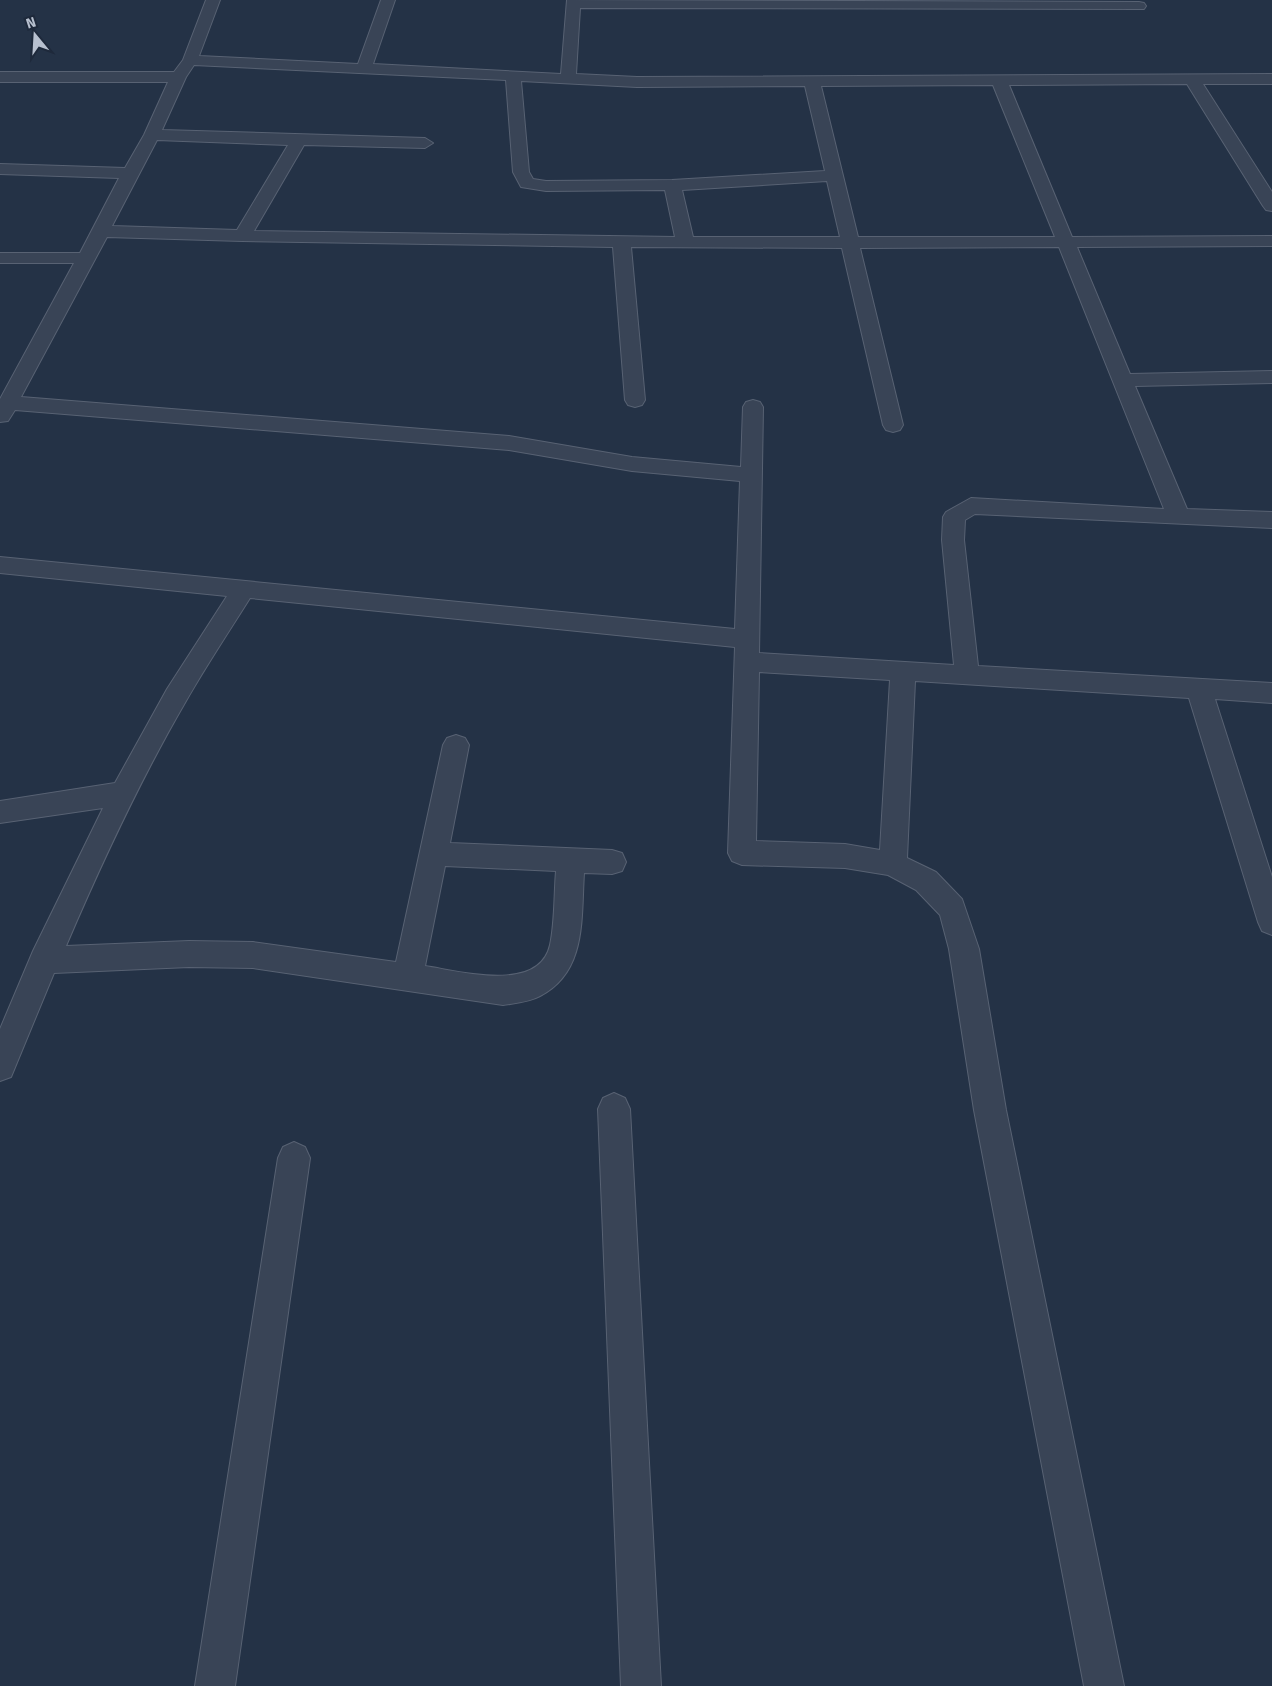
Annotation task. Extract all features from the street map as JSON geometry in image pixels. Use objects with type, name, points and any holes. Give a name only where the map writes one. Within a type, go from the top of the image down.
[{"type":"street","points":[[213,0],[190,60],[178,76],[152,135],[84,258],[5,410],[509,444],[632,464],[752,475]]},
{"type":"street","points":[[364,68],[388,0]]},
{"type":"street","points":[[568,78],[573,2],[1056,3],[1139,6]]},
{"type":"street","points":[[190,60],[637,82],[1272,78]]},
{"type":"street","points":[[0,77],[178,76]]},
{"type":"street","points":[[513,76],[520,172],[527,182],[546,186],[672,185],[834,176]]},
{"type":"street","points":[[1192,79],[1272,206]]},
{"type":"street","points":[[999,80],[1064,242],[1179,517]]},
{"type":"street","points":[[812,81],[893,425]]},
{"type":"street","points":[[152,135],[425,144]]},
{"type":"street","points":[[242,236],[300,140]]},
{"type":"street","points":[[0,169],[130,172]]},
{"type":"street","points":[[672,185],[685,241]]},
{"type":"street","points":[[100,231],[242,236],[850,243],[1272,241]]},
{"type":"street","points":[[621,240],[635,400]]},
{"type":"street","points":[[0,258],[84,258]]},
{"type":"street","points":[[1122,380],[1272,377]]},
{"type":"street","points":[[753,407],[742,853],[845,856],[893,864],[926,881],[952,908],[964,949],[990,1110],[1104,1686]]},
{"type":"street","points":[[967,675],[953,540],[954,517],[971,506],[1272,520]]},
{"type":"street","points":[[0,565],[243,590],[748,650],[903,671],[1272,693]]},
{"type":"street","points":[[0,1066],[43,960],[125,793],[177,694],[243,590]]},
{"type":"street","points":[[893,864],[903,671]]},
{"type":"street","points":[[1199,689],[1272,922]]},
{"type":"street","points":[[408,977],[456,745]]},
{"type":"street","points":[[0,812],[125,793]]},
{"type":"street","points":[[434,854],[612,862]]},
{"type":"street","points":[[43,960],[189,954],[253,955],[503,991],[530,986],[552,971],[564,948],[571,860]]},
{"type":"street","points":[[614,1109],[641,1686]]},
{"type":"street","points":[[215,1686],[294,1158]]}]
